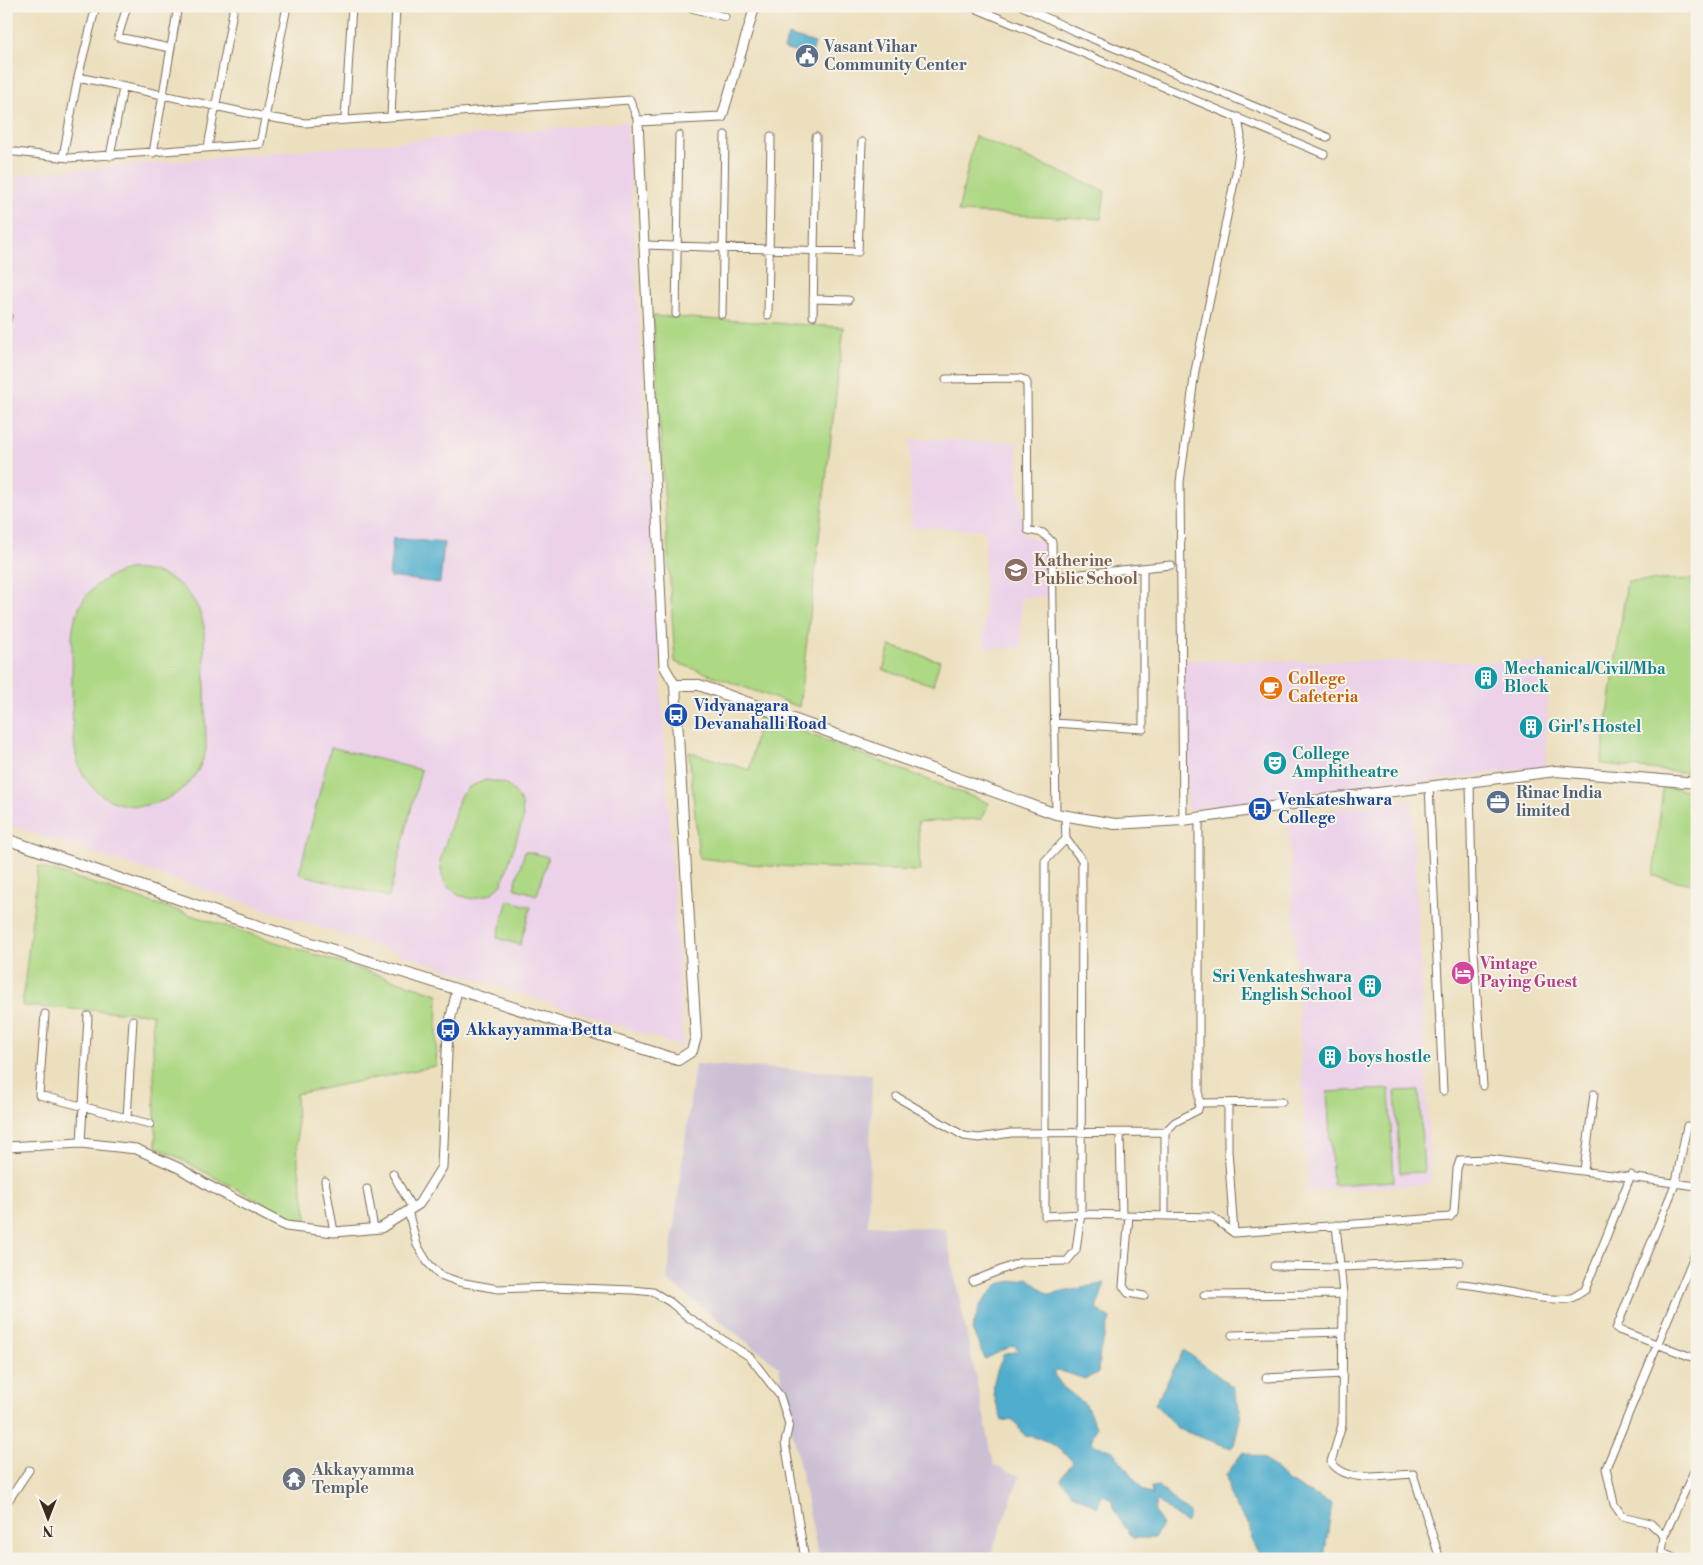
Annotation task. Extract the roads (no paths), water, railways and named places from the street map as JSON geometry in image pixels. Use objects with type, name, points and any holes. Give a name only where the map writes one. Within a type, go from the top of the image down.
[{"type":"main road","points":[[6,839],[233,918],[678,1060],[692,1051],[696,1037],[675,685],[699,685],[1060,815],[1115,824],[1183,820],[1429,786],[1568,771],[1697,783]]},
{"type":"street","points":[[63,156],[78,77],[96,6]]},
{"type":"street","points":[[127,6],[118,37],[170,48]]},
{"type":"street","points":[[153,153],[178,6]]},
{"type":"street","points":[[208,146],[234,6]]},
{"type":"street","points":[[6,152],[69,158],[153,153],[208,146],[217,148],[260,144],[287,6]]},
{"type":"street","points":[[345,119],[352,6]]},
{"type":"street","points":[[391,117],[396,6]]},
{"type":"street","points":[[684,6],[725,17]]},
{"type":"street","points":[[638,121],[722,117],[755,6]]},
{"type":"street","points":[[970,6],[1324,154]]},
{"type":"street","points":[[1022,6],[1072,30],[1328,137]]},
{"type":"street","points":[[78,77],[266,117],[305,123],[630,100],[638,121],[664,666],[675,685]]},
{"type":"street","points":[[110,156],[123,88]]},
{"type":"street","points":[[1183,820],[1180,482],[1195,371],[1236,173],[1241,137],[1238,117]]},
{"type":"street","points":[[676,314],[679,135]]},
{"type":"street","points":[[722,314],[725,136]]},
{"type":"street","points":[[768,315],[771,136]]},
{"type":"street","points":[[813,316],[816,137]]},
{"type":"street","points":[[644,245],[858,252],[862,142]]},
{"type":"street","points":[[813,299],[849,300]]},
{"type":"street","points":[[6,309],[8,316],[6,323]]},
{"type":"street","points":[[946,379],[1019,378],[1026,381],[1028,530],[1043,534],[1052,542],[1054,723],[1060,815],[1066,839],[1082,860],[1081,1214],[1076,1250],[1066,1261],[1021,1262],[973,1282]]},
{"type":"street","points":[[1051,577],[1170,565]]},
{"type":"street","points":[[1054,723],[1143,729],[1143,568]]},
{"type":"street","points":[[1470,781],[1473,937],[1483,1086]]},
{"type":"street","points":[[1429,786],[1443,1091]]},
{"type":"street","points":[[897,1097],[964,1136],[979,1138],[1011,1133],[1120,1134],[1165,1132],[1175,1122],[1198,1110],[1200,817]]},
{"type":"street","points":[[1066,839],[1045,861],[1045,1216],[1081,1214],[1212,1217],[1234,1233],[1450,1217],[1454,1212],[1457,1169],[1460,1160],[1490,1159],[1697,1186]]},
{"type":"street","points":[[6,1146],[81,1143],[136,1148],[179,1168],[209,1186],[286,1226],[334,1232],[381,1228],[419,1204],[442,1167],[448,1030],[457,990]]},
{"type":"street","points":[[45,1014],[39,1095],[150,1124]]},
{"type":"street","points":[[81,1143],[88,1016]]},
{"type":"street","points":[[127,1118],[132,1020]]},
{"type":"street","points":[[1584,1170],[1594,1094]]},
{"type":"street","points":[[1228,1102],[1228,1150],[1234,1233]]},
{"type":"street","points":[[1199,1103],[1282,1102]]},
{"type":"street","points":[[1686,1126],[1676,1182],[1616,1329],[1656,1346],[1697,1359]]},
{"type":"street","points":[[1165,1132],[1165,1216]]},
{"type":"street","points":[[1120,1134],[1126,1215],[1124,1286],[1128,1293],[1144,1296]]},
{"type":"street","points":[[393,1174],[410,1210],[417,1245],[428,1263],[440,1275],[459,1282],[498,1289],[552,1288],[653,1292],[750,1357],[780,1396],[789,1424],[785,1443],[805,1559]]},
{"type":"street","points":[[1460,1284],[1486,1286],[1547,1298],[1570,1299],[1585,1290],[1631,1176]]},
{"type":"street","points":[[325,1181],[334,1232]]},
{"type":"street","points":[[368,1189],[374,1229]]},
{"type":"street","points":[[1336,1225],[1343,1294],[1342,1425],[1331,1462],[1337,1470],[1350,1476],[1414,1474],[1440,1559]]},
{"type":"street","points":[[1664,1536],[1650,1524],[1622,1516],[1614,1504],[1606,1468],[1697,1249]]},
{"type":"street","points":[[1274,1266],[1341,1267],[1460,1262]]},
{"type":"street","points":[[1204,1295],[1343,1294]]},
{"type":"street","points":[[1232,1335],[1343,1332]]},
{"type":"street","points":[[1266,1378],[1343,1374]]},
{"type":"street","points":[[1677,1559],[1662,1553],[1664,1536],[1697,1466]]},
{"type":"street","points":[[6,1504],[29,1470]]},
{"type":"water","points":[[788,35],[815,43],[811,57],[784,49]]},
{"type":"water","points":[[393,538],[444,543],[440,583],[389,577]]},
{"type":"water","points":[[1028,1278],[1049,1295],[1105,1283],[1096,1309],[1110,1319],[1100,1351],[1098,1373],[1085,1379],[1058,1370],[1053,1373],[1063,1387],[1086,1405],[1096,1427],[1091,1442],[1097,1446],[1111,1449],[1143,1490],[1152,1495],[1151,1487],[1158,1486],[1190,1514],[1186,1524],[1157,1500],[1155,1512],[1162,1525],[1154,1538],[1133,1538],[1118,1517],[1111,1499],[1103,1495],[1097,1507],[1073,1494],[1061,1479],[1073,1462],[1062,1452],[1039,1438],[1025,1436],[1012,1419],[1002,1421],[994,1394],[994,1382],[1003,1355],[1018,1351],[1014,1345],[985,1359],[972,1330],[980,1305],[998,1284]]},
{"type":"water","points":[[1184,1350],[1233,1387],[1241,1414],[1234,1445],[1231,1448],[1178,1429],[1155,1404]]},
{"type":"water","points":[[1243,1452],[1265,1459],[1289,1482],[1332,1504],[1324,1559],[1262,1559],[1252,1542],[1251,1528],[1231,1500],[1226,1475]]},
{"type":"place","name":"Vasant Vihar Community Center","points":[[807,56]]},
{"type":"place","name":"Katherine Public School","points":[[1016,570]]},
{"type":"place","name":"Mechanical/Civil/Mba Block","points":[[1486,678]]},
{"type":"place","name":"College Cafeteria","points":[[1271,688]]},
{"type":"place","name":"Vidyanagara Devanahalli Road","points":[[676,715]]},
{"type":"place","name":"Girl's Hostel","points":[[1531,727]]},
{"type":"place","name":"College Amphitheatre","points":[[1275,763]]},
{"type":"place","name":"Rinac India limited","points":[[1498,802]]},
{"type":"place","name":"Venkateshwara College","points":[[1260,809]]},
{"type":"place","name":"Vintage Paying Guest","points":[[1463,973]]},
{"type":"place","name":"Sri Venkateshwara English School","points":[[1370,986]]},
{"type":"place","name":"Akkayyamma Betta","points":[[448,1030]]},
{"type":"place","name":"boys hostle","points":[[1330,1057]]},
{"type":"place","name":"Akkayyamma Temple","points":[[294,1479]]}]
